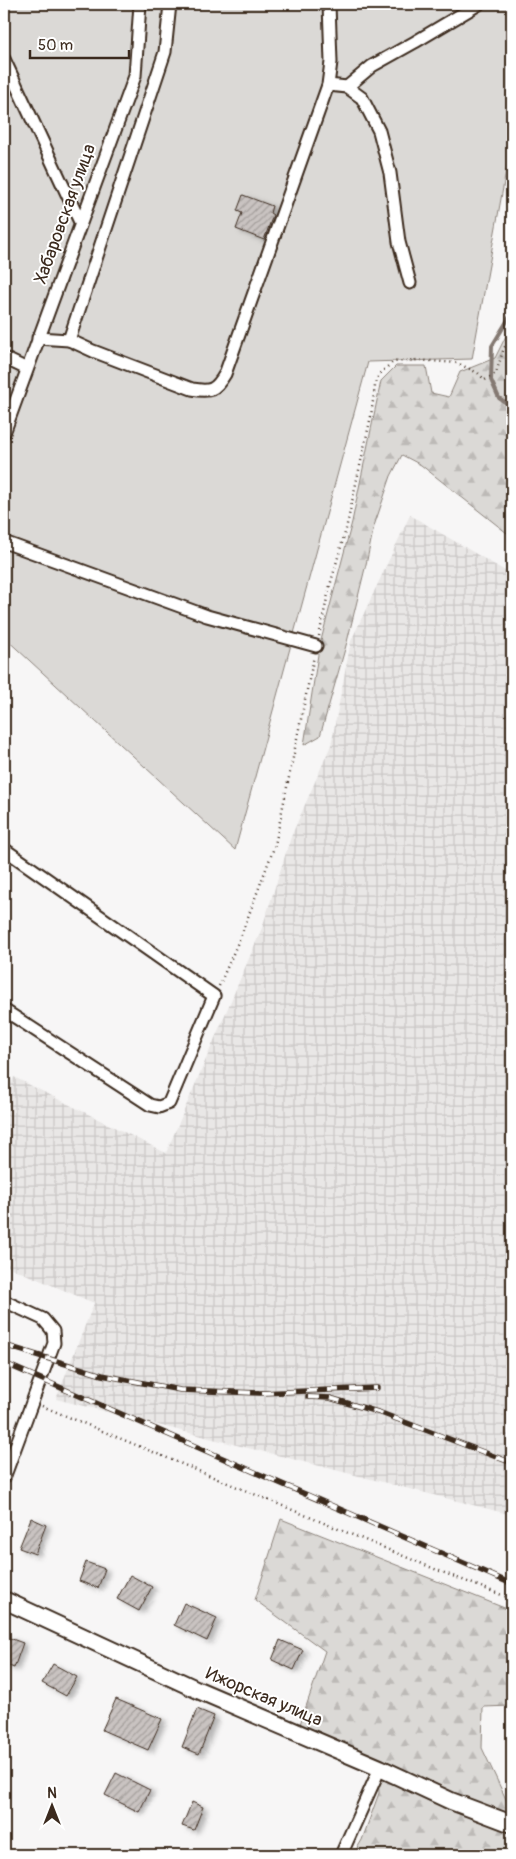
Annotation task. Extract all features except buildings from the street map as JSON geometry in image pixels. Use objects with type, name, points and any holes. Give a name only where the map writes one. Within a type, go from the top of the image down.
[{"type":"street","name":"Хабаровская улица","points":[[4,433],[135,76],[140,4]]},
{"type":"street","points":[[68,340],[165,52],[170,4]]},
{"type":"street","points":[[38,338],[68,340],[92,352],[192,389],[207,391],[218,386],[225,374],[328,85],[331,62],[329,4]]},
{"type":"street","points":[[347,86],[372,66],[479,4]]},
{"type":"street","points":[[4,59],[80,222]]},
{"type":"street","points":[[328,85],[347,86],[362,98],[378,131],[390,173],[399,242],[410,283]]},
{"type":"street","points":[[4,358],[27,369]]},
{"type":"street","points":[[4,542],[207,616],[316,646]]},
{"type":"street","points":[[4,849],[214,996],[169,1103],[159,1107],[150,1105],[4,1010]]},
{"type":"street","points":[[4,1301],[43,1318],[53,1331],[54,1343],[4,1478]]},
{"type":"street","name":"Ижорская улица","points":[[4,1600],[198,1690],[380,1768],[451,1801],[512,1824]]},
{"type":"street","points":[[341,1855],[380,1768]]},
{"type":"path","points":[[214,996],[242,933],[275,845],[316,646],[329,589],[346,529],[379,374],[393,362],[417,360],[457,363],[478,373],[485,380],[496,373],[504,348],[512,337]]},
{"type":"path","points":[[32,1401],[433,1569],[512,1599]]},
{"type":"shaded area","points":[[410,515],[512,575],[512,1515],[56,1399],[94,1303],[4,1265],[4,1097],[14,1077],[166,1153],[262,928],[291,837],[331,745],[351,641]]},
{"type":"green space","points":[[4,4],[512,4],[512,138],[472,359],[368,362],[235,850],[4,637]]},
{"type":"green space","points":[[512,324],[512,537],[421,465],[402,455],[391,476],[374,526],[347,642],[320,736],[304,745],[319,648],[352,522],[381,381],[396,366],[426,366],[431,393],[449,397],[460,372],[495,358]]},
{"type":"green space","points":[[281,1519],[512,1611],[512,1706],[483,1707],[482,1748],[512,1812],[512,1855],[353,1855],[362,1840],[379,1793],[378,1766],[296,1736],[325,1651],[255,1600]]},
{"type":"waterway","points":[[512,313],[492,346],[491,380],[499,398],[512,409]]},
{"type":"railway","points":[[4,1345],[102,1375],[180,1390],[260,1393],[377,1388]]},
{"type":"railway","points":[[4,1363],[512,1584]]},
{"type":"railway","points":[[308,1397],[330,1398],[381,1413],[512,1463]]}]
